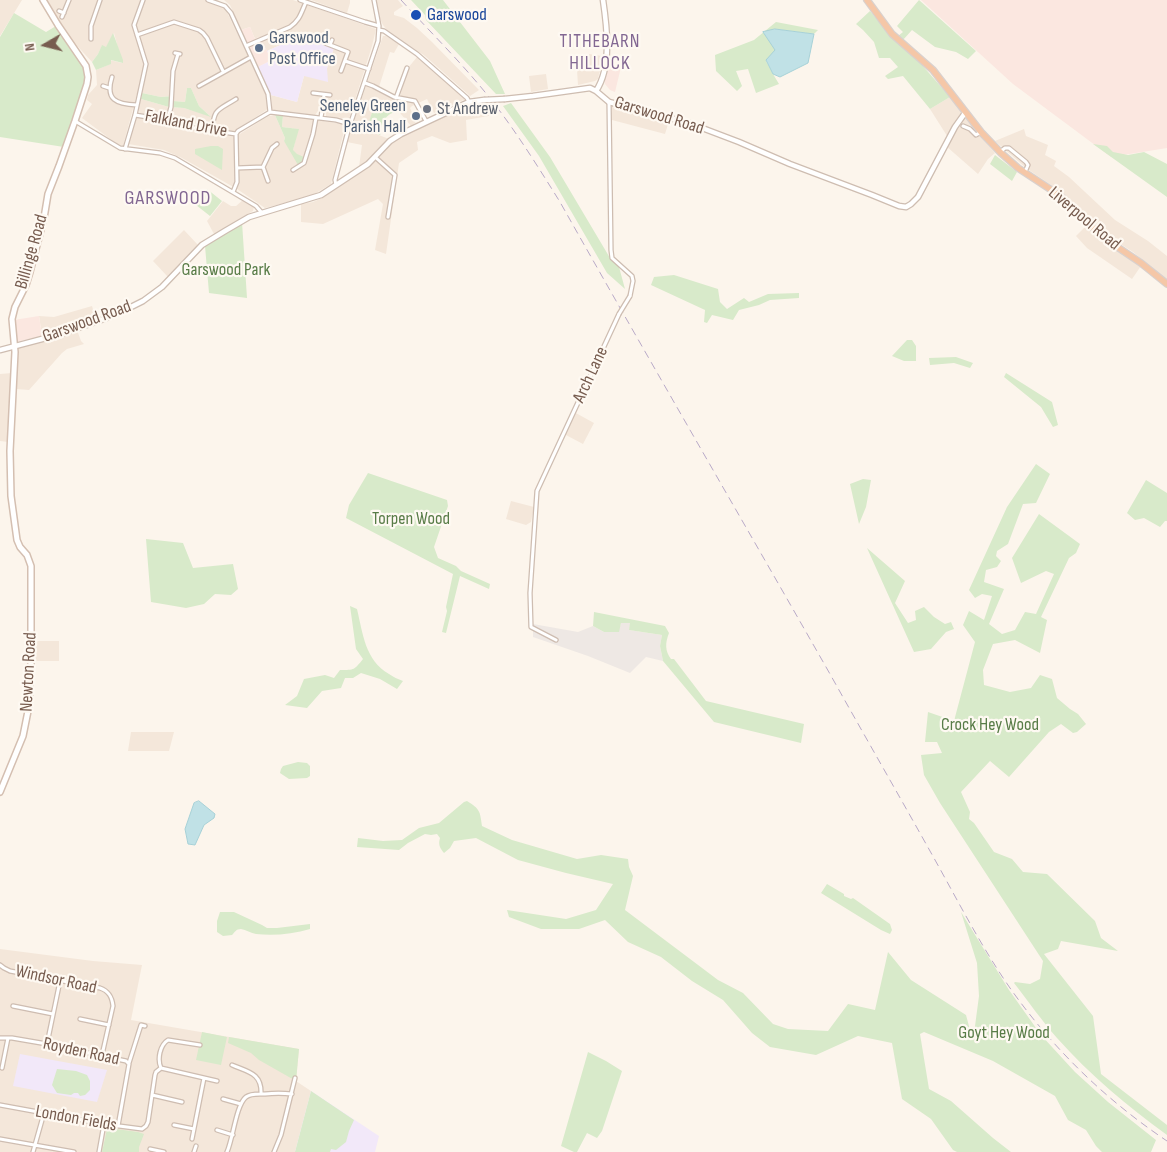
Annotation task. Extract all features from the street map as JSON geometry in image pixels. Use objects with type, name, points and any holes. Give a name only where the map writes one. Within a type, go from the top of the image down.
[{"type":"highway","name":"Liverpool Road","points":[[867,0],[892,34],[933,70],[965,113],[1000,152],[1025,172],[1062,197],[1101,236],[1167,284]]},
{"type":"main road","name":"Billinge Road","points":[[23,550],[16,540],[10,496],[15,346],[12,324],[15,307],[28,279],[44,218],[48,194],[75,120],[88,77],[87,69],[43,0]]},
{"type":"main road","name":"Newton Road","points":[[0,792],[23,736],[29,706],[31,566],[23,550]]},
{"type":"street","points":[[62,17],[69,0]]},
{"type":"street","points":[[86,35],[91,37],[91,26],[100,0]]},
{"type":"street","points":[[125,149],[135,115],[146,64],[134,25],[143,0]]},
{"type":"street","points":[[208,0],[228,8],[268,94],[270,112]]},
{"type":"street","points":[[300,0],[364,22],[384,31],[417,54],[467,98],[469,102]]},
{"type":"street","points":[[336,185],[335,180],[350,124],[378,41],[379,28],[374,0]]},
{"type":"street","points":[[596,90],[602,77],[606,60],[607,32],[603,0]]},
{"type":"street","points":[[246,46],[290,27],[300,16],[306,2]]},
{"type":"street","points":[[59,11],[64,13]]},
{"type":"street","points":[[136,35],[174,22],[199,30],[207,38],[223,72]]},
{"type":"street","points":[[330,45],[332,40]]},
{"type":"street","points":[[325,43],[348,52],[341,71]]},
{"type":"street","points":[[167,122],[171,107],[173,71],[178,54]]},
{"type":"street","points":[[199,86],[251,57]]},
{"type":"street","points":[[345,61],[369,69]]},
{"type":"street","points":[[396,98],[407,75],[407,68]]},
{"type":"street","points":[[112,77],[109,88],[112,96],[120,103],[137,105]]},
{"type":"street","points":[[200,77],[204,83]]},
{"type":"street","points":[[365,83],[396,98],[415,101],[426,122]]},
{"type":"street","points":[[103,86],[109,88]]},
{"type":"street","name":"Garswood Road","points":[[0,350],[62,334],[104,319],[143,301],[162,287],[206,242],[249,217],[313,198],[360,170],[396,137],[469,102],[590,88],[596,90],[609,102],[689,123],[790,164],[906,207],[912,204],[918,197],[955,127],[965,113]]},
{"type":"street","points":[[313,93],[330,95]]},
{"type":"street","points":[[321,118],[324,95]]},
{"type":"street","points":[[212,131],[214,114],[237,99]]},
{"type":"street","name":"Arch Lane","points":[[556,640],[532,627],[530,593],[537,491],[619,314],[630,296],[633,281],[632,276],[612,258],[609,102]]},
{"type":"street","points":[[234,192],[237,182],[236,134],[270,112],[336,120],[350,124]]},
{"type":"street","name":"Falkland Drive","points":[[135,115],[160,119],[181,126],[236,134]]},
{"type":"street","points":[[304,164],[316,118]]},
{"type":"street","points":[[75,120],[116,146],[125,149],[160,153],[175,158],[234,192],[256,206],[262,213]]},
{"type":"street","name":"Liverpool Road","points":[[964,128],[970,129],[976,135],[981,132]]},
{"type":"street","points":[[268,181],[263,167],[270,146],[277,144]]},
{"type":"street","points":[[375,157],[395,176],[388,217]]},
{"type":"street","points":[[293,170],[309,160]]},
{"type":"street","points":[[237,168],[263,167]]},
{"type":"street","name":"Windsor Road","points":[[0,964],[10,971],[100,988],[107,992],[112,1002],[102,1055]]},
{"type":"street","points":[[47,1044],[60,981]]},
{"type":"street","points":[[13,1006],[53,1014]]},
{"type":"street","points":[[80,1019],[109,1025]]},
{"type":"street","points":[[128,1064],[141,1025],[145,1026]]},
{"type":"street","name":"Royden Road","points":[[0,1038],[47,1044],[126,1060],[128,1064],[118,1126]]},
{"type":"street","points":[[2,1068],[8,1038]]},
{"type":"street","points":[[161,1068],[158,1060],[165,1041],[200,1045]]},
{"type":"street","points":[[232,1065],[258,1077],[261,1094]]},
{"type":"street","points":[[161,1068],[217,1081]]},
{"type":"street","points":[[161,1068],[156,1072],[152,1095],[182,1102]]},
{"type":"street","points":[[192,1139],[204,1078]]},
{"type":"street","points":[[274,1152],[281,1135],[296,1078]]},
{"type":"street","points":[[227,1152],[241,1104],[246,1098],[251,1094],[281,1092],[292,1094]]},
{"type":"street","name":"London Fields","points":[[0,1105],[142,1129],[148,1122],[152,1095]]},
{"type":"street","points":[[223,1099],[241,1104]]},
{"type":"street","points":[[33,1152],[44,1113]]},
{"type":"street","points":[[99,1152],[104,1124]]},
{"type":"street","points":[[174,1125],[194,1130]]},
{"type":"street","points":[[217,1130],[233,1135]]},
{"type":"street","points":[[0,1139],[74,1152]]},
{"type":"street","points":[[194,1152],[196,1146]]},
{"type":"street","points":[[150,1149],[164,1152]]},
{"type":"shaded area","points":[[0,0],[22,0],[0,36]]},
{"type":"shaded area","points":[[46,0],[218,0],[227,12],[267,95],[268,109],[235,131],[232,131],[140,113],[138,109],[141,99],[169,107],[184,108],[210,116],[199,106],[191,88],[187,88],[185,102],[173,101],[172,96],[161,97],[142,93],[137,94],[123,146],[117,144],[82,118],[92,104],[87,100],[88,95],[97,85],[96,70],[110,64],[110,60],[122,63],[114,33],[106,48],[102,46],[92,62],[70,38]]},
{"type":"shaded area","points":[[224,0],[293,0],[376,29],[349,119],[326,116],[326,113],[320,108],[315,115],[272,110],[271,95],[297,102],[304,76],[327,68],[334,48],[311,40],[305,34],[267,51],[259,37],[255,39],[250,27],[241,30],[230,5]]},
{"type":"shaded area","points":[[311,0],[350,0],[350,3],[347,13]]},
{"type":"shaded area","points":[[376,0],[398,0],[403,6],[394,12],[394,15],[404,18],[417,28],[479,90],[470,96],[425,56],[387,30],[380,19]]},
{"type":"shaded area","points":[[921,0],[1167,0],[1167,148],[1111,157],[1013,84]]},
{"type":"shaded area","points":[[250,27],[255,39],[259,37],[272,60],[258,67],[241,30]]},
{"type":"shaded area","points":[[305,34],[312,36],[311,40],[334,48],[327,68],[328,82],[304,76],[297,102],[271,95],[258,67],[272,60],[267,51]]},
{"type":"shaded area","points":[[383,36],[399,44],[394,53],[390,52],[379,87],[400,96],[408,68],[417,57],[466,99],[434,113],[427,99],[412,106],[410,108],[416,122],[411,126],[400,113],[375,105],[366,130],[389,139],[359,167],[362,145],[347,142]]},
{"type":"shaded area","points":[[589,54],[602,56],[603,64],[598,79],[578,85],[577,70],[589,64]]},
{"type":"shaded area","points":[[608,66],[621,67],[615,92],[610,90],[605,84],[604,79]]},
{"type":"shaded area","points":[[546,74],[548,89],[531,92],[529,76]]},
{"type":"shaded area","points":[[950,97],[995,153],[988,159],[978,174],[946,146],[949,139],[930,109]]},
{"type":"shaded area","points":[[486,103],[494,115],[466,120],[467,140],[450,143],[432,136],[417,142],[418,150],[399,163],[386,254],[375,250],[383,204],[378,199],[323,224],[301,222],[301,204],[313,202],[324,197],[369,167],[395,140],[468,105]]},
{"type":"shaded area","points":[[612,103],[669,121],[665,134],[612,120]]},
{"type":"shaded area","points":[[275,115],[285,138],[284,141],[293,150],[298,129],[282,127],[283,115],[344,124],[345,127],[331,184],[311,196],[265,208],[237,189],[182,158],[164,150],[128,144],[135,119],[140,117],[185,129],[235,137],[269,116]]},
{"type":"shaded area","points":[[1024,129],[1026,136],[1048,145],[1045,155],[1056,161],[1054,166],[1069,177],[1115,220],[1148,241],[1167,256],[1167,280],[1133,252],[1100,231],[1064,194],[1026,168],[995,141]]},
{"type":"shaded area","points":[[243,200],[254,207],[253,211],[214,234],[207,221],[223,201],[231,206],[236,206]]},
{"type":"shaded area","points":[[1086,226],[1102,241],[1141,266],[1132,279],[1087,248],[1076,236]]},
{"type":"shaded area","points":[[184,230],[198,245],[168,277],[153,261]]},
{"type":"shaded area","points":[[92,306],[96,320],[42,336],[39,316],[54,317]]},
{"type":"shaded area","points":[[39,316],[42,336],[16,342],[14,320]]},
{"type":"shaded area","points":[[77,330],[84,344],[67,349],[62,353],[29,390],[16,389],[19,347],[61,337]]},
{"type":"shaded area","points":[[12,373],[8,442],[0,441],[0,374]]},
{"type":"shaded area","points":[[574,412],[594,423],[583,444],[564,434]]},
{"type":"shaded area","points":[[511,501],[534,507],[531,522],[526,525],[506,519]]},
{"type":"shaded area","points":[[621,623],[631,623],[629,630],[662,635],[660,646],[663,661],[646,657],[630,673],[533,637],[533,624],[578,632],[593,626],[604,632],[618,632]]},
{"type":"shaded area","points":[[32,641],[59,641],[59,661],[32,661]]},
{"type":"shaded area","points":[[131,732],[174,732],[169,751],[128,751]]},
{"type":"shaded area","points":[[0,949],[93,961],[142,965],[131,1020],[299,1049],[296,1081],[311,1091],[295,1152],[0,1152]]},
{"type":"shaded area","points":[[20,1054],[107,1070],[97,1102],[13,1086]]},
{"type":"shaded area","points":[[311,1091],[379,1136],[375,1152],[295,1152]]},
{"type":"green space","points":[[411,0],[443,0],[490,61],[505,94],[496,94],[426,20],[425,15]]},
{"type":"green space","points":[[919,0],[976,51],[968,59],[956,52],[935,47],[912,30],[903,40],[898,36],[903,32],[897,26]]},
{"type":"green space","points":[[870,11],[896,42],[915,57],[950,97],[930,109],[903,76],[888,79],[885,76],[898,67],[890,58],[879,58],[874,42],[856,24]]},
{"type":"green space","points":[[14,13],[46,32],[56,26],[84,68],[86,81],[64,147],[0,137],[0,37]]},
{"type":"green space","points":[[776,22],[818,30],[814,34],[775,29],[764,33],[776,50],[766,61],[779,84],[756,93],[748,69],[736,71],[742,86],[737,91],[716,71],[715,55],[754,40]]},
{"type":"green space","points":[[113,33],[123,63],[111,60],[111,64],[96,70],[92,62],[102,45],[106,47]]},
{"type":"green space","points":[[187,88],[191,88],[199,106],[211,117],[184,108],[169,107],[141,99],[142,93],[161,97],[173,96],[173,101],[185,102]]},
{"type":"green space","points":[[511,103],[550,157],[610,258],[619,267],[625,289],[607,273],[539,156],[503,106]]},
{"type":"green space","points":[[375,104],[396,112],[390,114],[385,119],[380,135],[366,130]]},
{"type":"green space","points":[[275,115],[283,115],[282,127],[299,129],[293,150],[304,157],[302,163],[298,165],[284,141],[285,138]]},
{"type":"green space","points":[[1093,144],[1107,146],[1113,152],[1128,155],[1144,152],[1167,164],[1167,197]]},
{"type":"green space","points":[[218,146],[223,149],[222,170],[195,154],[195,149]]},
{"type":"green space","points":[[995,155],[1017,172],[1012,181],[990,164]]},
{"type":"green space","points":[[207,189],[222,201],[210,216],[196,205]]},
{"type":"green space","name":"Garswood Park","points":[[242,222],[247,298],[209,293],[205,246]]},
{"type":"green space","points":[[674,275],[718,289],[720,302],[727,309],[744,298],[749,302],[768,294],[799,293],[799,298],[770,300],[739,310],[733,320],[712,315],[707,323],[704,322],[705,310],[651,285],[654,277]]},
{"type":"green space","points":[[907,340],[912,340],[916,346],[916,361],[904,361],[892,356]]},
{"type":"green space","points":[[956,357],[973,363],[970,368],[954,363],[930,365],[929,358]]},
{"type":"green space","points":[[1006,373],[1052,402],[1058,425],[1053,427],[1041,407],[1004,377]]},
{"type":"green space","name":"Crock Hey Wood","points":[[1036,464],[1050,474],[1036,503],[1023,504],[1008,544],[997,551],[996,556],[1001,561],[997,567],[986,570],[984,582],[1004,589],[989,624],[1002,634],[1015,630],[1025,612],[1036,614],[1054,574],[1046,571],[1021,583],[1012,558],[1039,514],[1080,544],[1076,553],[1069,558],[1041,617],[1047,620],[1040,653],[1015,640],[993,644],[983,670],[984,685],[1010,692],[1031,688],[1040,675],[1052,679],[1057,698],[1078,714],[1086,724],[1073,733],[1061,724],[1049,732],[1009,777],[990,761],[961,792],[970,812],[969,819],[974,823],[994,852],[1012,859],[1023,872],[1047,874],[1095,921],[1101,938],[1118,951],[1061,941],[1058,949],[1044,954],[1093,1016],[1101,1074],[1167,1125],[1167,1135],[1123,1101],[1082,1065],[1051,1031],[1014,983],[1030,984],[1040,979],[1043,961],[940,803],[924,775],[921,755],[942,753],[937,742],[925,742],[928,712],[954,721],[975,642],[963,625],[969,611],[984,620],[992,596],[982,594],[975,598],[969,590],[1007,507]]},
{"type":"green space","name":"Torpen Wood","points":[[368,473],[447,500],[448,506],[434,547],[438,558],[490,584],[489,589],[460,576],[446,633],[442,632],[453,574],[346,518],[349,505]]},
{"type":"green space","points":[[863,479],[871,480],[866,507],[859,524],[850,484]]},
{"type":"green space","points":[[1146,480],[1167,493],[1167,521],[1160,527],[1144,518],[1135,520],[1127,513]]},
{"type":"green space","points":[[146,539],[183,543],[193,568],[233,564],[238,589],[231,595],[215,594],[204,604],[186,608],[151,602]]},
{"type":"green space","points":[[867,548],[905,581],[895,603],[908,623],[916,620],[915,611],[924,607],[945,624],[951,622],[954,629],[946,632],[931,649],[914,652]]},
{"type":"green space","points":[[350,606],[357,609],[363,637],[370,654],[381,668],[403,681],[397,689],[380,679],[361,673],[353,678],[345,678],[341,688],[322,691],[307,708],[285,705],[297,696],[304,679],[325,675],[334,678],[340,670],[354,669],[363,659],[356,649]]},
{"type":"green space","points":[[594,612],[665,626],[669,633],[666,647],[669,656],[671,659],[674,659],[706,701],[804,724],[801,743],[714,722],[663,661],[660,646],[662,635],[629,630],[630,623],[621,623],[619,632],[604,632],[593,626]]},
{"type":"green space","points":[[298,762],[307,763],[310,766],[310,776],[307,778],[289,779],[280,773],[283,766]]},
{"type":"green space","name":"Goyt Hey Wood","points":[[467,801],[479,811],[482,826],[512,840],[577,859],[601,855],[628,859],[633,876],[625,910],[718,980],[743,993],[773,1024],[788,1029],[828,1031],[848,1004],[875,1010],[888,952],[911,980],[966,1015],[973,1041],[979,996],[977,963],[961,912],[1009,990],[1041,1035],[1075,1072],[1108,1102],[1156,1140],[1151,1152],[1102,1152],[1086,1130],[1068,1120],[1055,1096],[993,1061],[924,1032],[920,1034],[929,1089],[951,1101],[1011,1152],[957,1152],[953,1150],[931,1119],[902,1099],[892,1043],[858,1036],[816,1055],[770,1047],[752,1033],[723,1000],[692,981],[661,957],[628,942],[605,920],[579,929],[541,929],[509,917],[507,910],[566,919],[596,910],[613,884],[518,860],[476,838],[454,841],[444,853],[437,834],[425,834],[399,850],[357,847],[358,838],[383,841],[402,840],[419,828],[439,823]]},
{"type":"green space","points":[[827,884],[844,894],[844,896],[853,898],[890,924],[892,930],[890,934],[821,893]]},
{"type":"green space","points":[[220,912],[234,912],[267,928],[310,924],[310,929],[270,935],[256,934],[239,929],[232,935],[223,936],[217,932],[217,921]]},
{"type":"green space","points":[[202,1032],[227,1037],[221,1065],[196,1060]]},
{"type":"green space","points":[[229,1037],[299,1049],[296,1081],[259,1060],[251,1053],[228,1043]]},
{"type":"green space","points":[[588,1052],[622,1071],[602,1131],[597,1138],[587,1133],[577,1152],[574,1152],[561,1146]]},
{"type":"green space","points":[[57,1069],[76,1071],[87,1075],[90,1081],[90,1090],[85,1095],[80,1096],[78,1093],[71,1095],[57,1093],[52,1085]]},
{"type":"green space","points":[[311,1091],[354,1120],[346,1142],[336,1150],[331,1149],[330,1152],[295,1152]]},
{"type":"green space","points":[[107,1129],[144,1134],[139,1152],[102,1152]]},
{"type":"water","points":[[775,29],[814,34],[808,63],[780,77],[773,74],[766,60],[775,50],[763,32]]},
{"type":"water","points":[[199,801],[215,814],[214,818],[204,825],[195,845],[188,844],[185,829],[194,803]]},
{"type":"railway","points":[[401,0],[485,92],[521,141],[560,202],[918,829],[968,921],[999,972],[1044,1032],[1062,1052],[1102,1091],[1167,1141]]},
{"type":"place","name":"Garswood","points":[[416,15]]},
{"type":"place","name":"Garswood Post Office","points":[[259,48]]},
{"type":"place","name":"St Andrew","points":[[427,109]]},
{"type":"place","name":"Seneley Green Parish Hall","points":[[416,116]]},
{"type":"district","name":"TITHEBARN HILLOCK","points":[[600,53]]},
{"type":"district","name":"GARSWOOD","points":[[168,199]]}]
